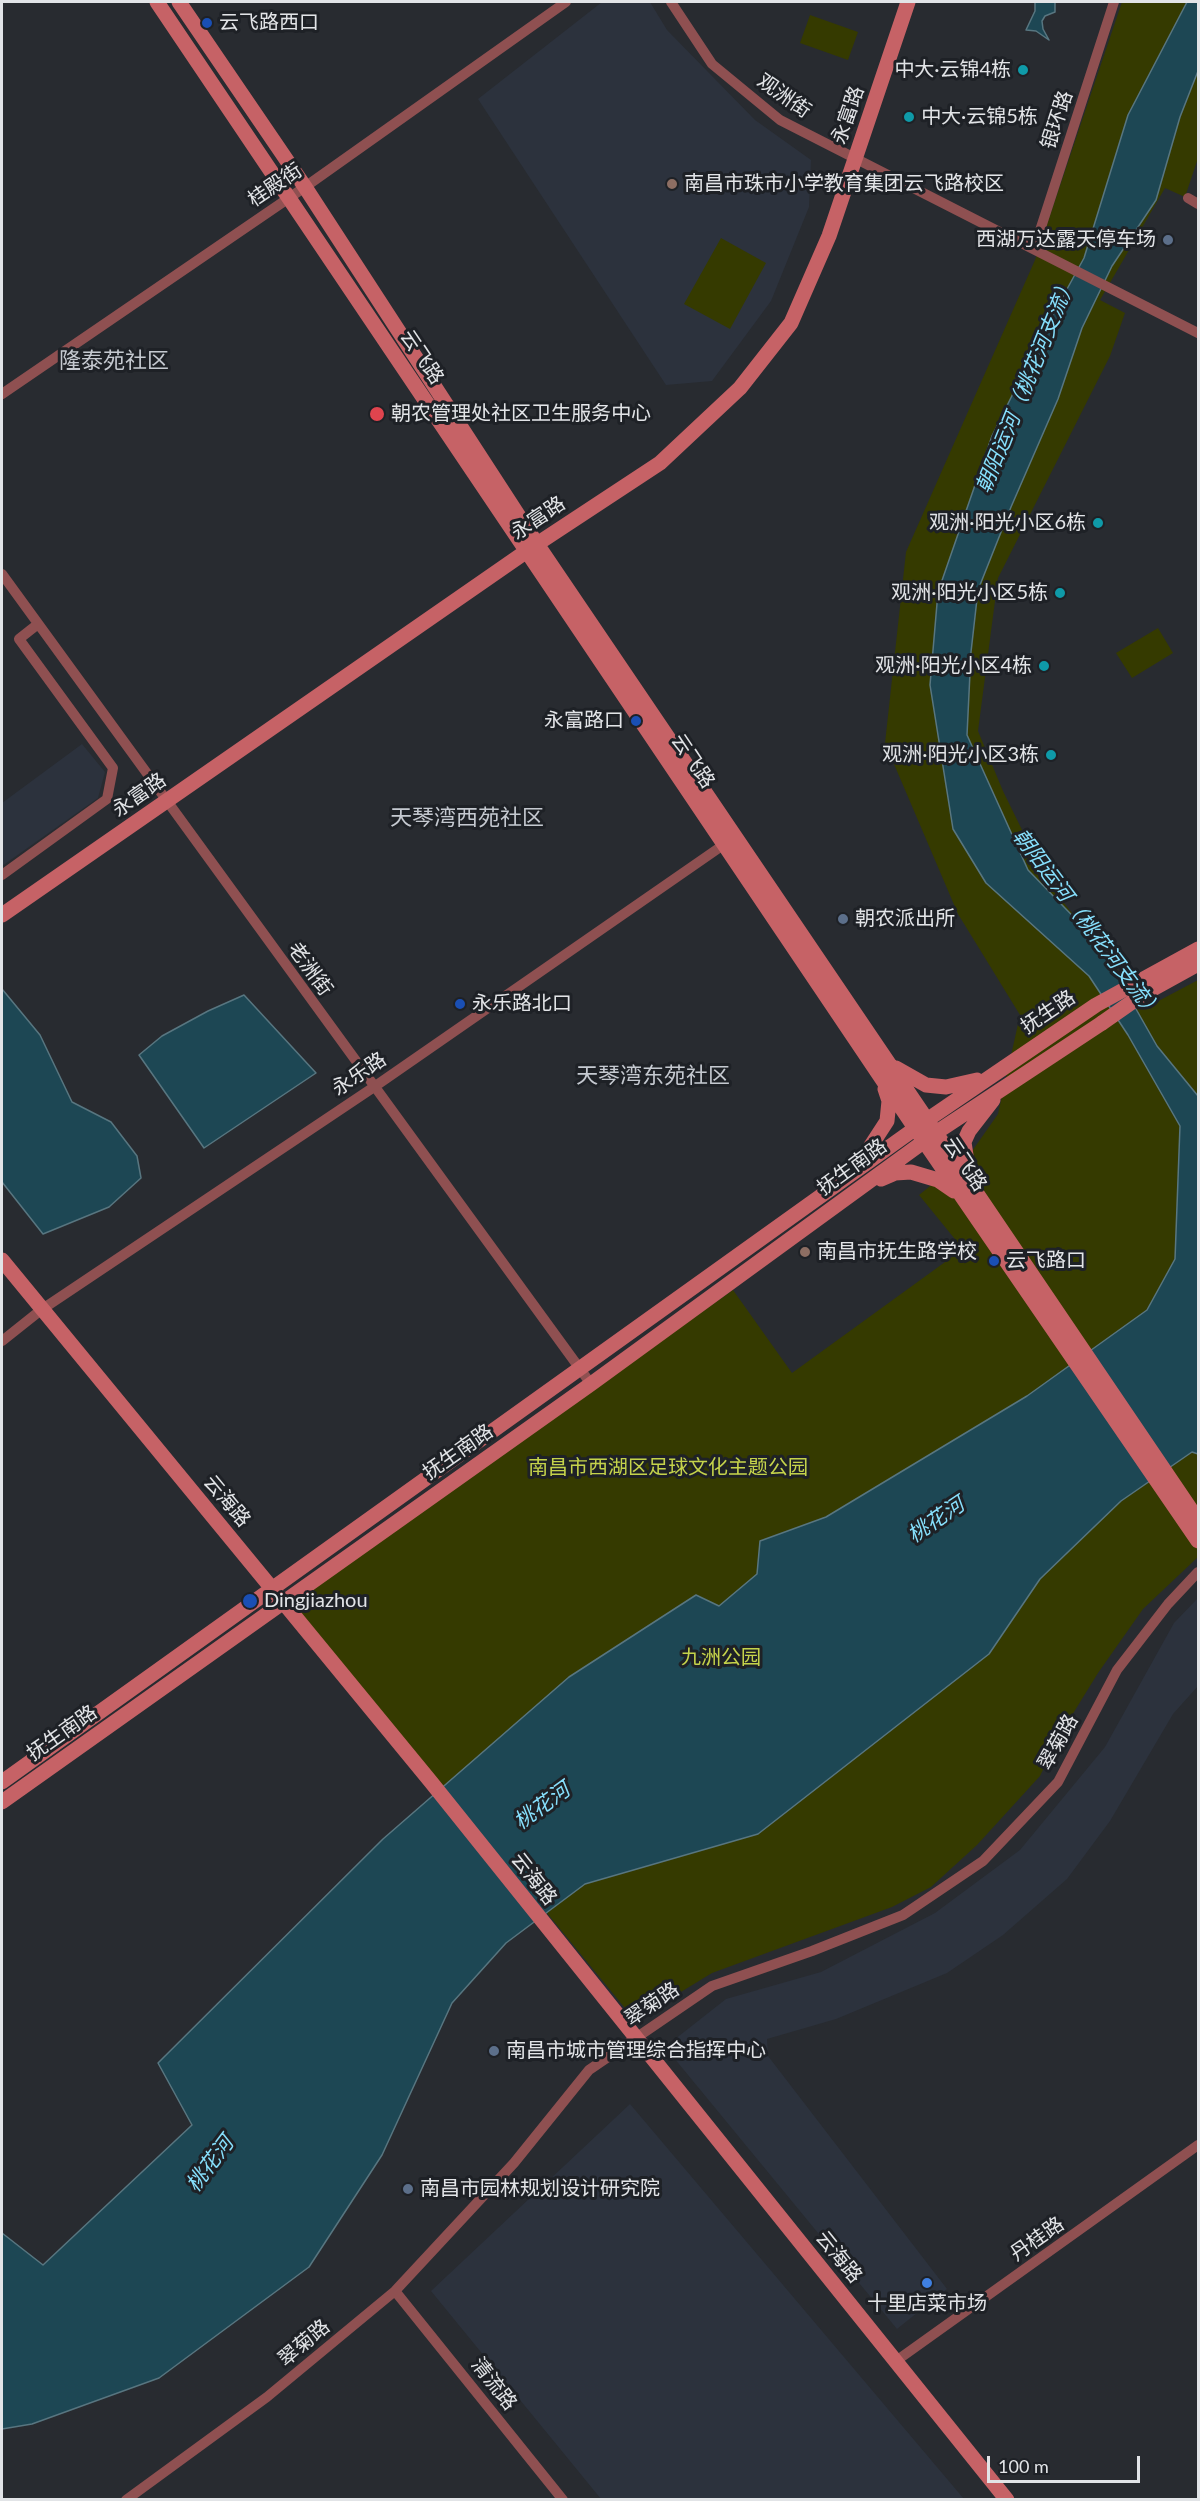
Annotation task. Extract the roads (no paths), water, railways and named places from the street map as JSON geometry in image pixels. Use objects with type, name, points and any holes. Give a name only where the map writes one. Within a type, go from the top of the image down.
[{"type":"main road","name":"云飞路","points":[[156,2],[532,547],[730,840],[890,1064],[962,1197],[1064,1348],[1167,1484],[1198,1520]]},
{"type":"main road","name":"云飞路","points":[[179,2],[305,188],[532,547]]},
{"type":"main road","name":"永富路","points":[[2,915],[532,547],[660,463],[740,388],[791,322],[830,236],[908,2]]},
{"type":"main road","name":"云飞路","points":[[730,840],[883,1080],[971,1183],[1081,1347],[1167,1484],[1198,1541]]},
{"type":"main road","name":"抚生路","points":[[926,1130],[1002,1089],[1102,1023],[1140,988],[1198,949]]},
{"type":"main road","name":"抚生路","points":[[926,1130],[992,1076],[1096,1005],[1198,964]]},
{"type":"main road","points":[[890,1064],[926,1085],[946,1087],[992,1076]]},
{"type":"main road","points":[[849,1176],[874,1144],[887,1121],[889,1101],[883,1080]]},
{"type":"main road","points":[[971,1183],[964,1142],[969,1131],[1002,1089]]},
{"type":"main road","name":"抚生南路","points":[[2,1782],[849,1176],[926,1130]]},
{"type":"main road","name":"抚生南路","points":[[2,1802],[591,1384],[857,1190],[926,1130]]},
{"type":"main road","points":[[857,1190],[895,1173],[911,1172],[938,1180],[962,1197]]},
{"type":"main road","name":"云海路","points":[[2,1260],[431,1782],[1007,2499]]},
{"type":"street","name":"桂殿街","points":[[2,394],[305,188],[566,2]]},
{"type":"street","name":"观洲街","points":[[671,2],[712,64],[780,120],[1198,333]]},
{"type":"street","name":"银环路","points":[[1034,249],[1114,2]]},
{"type":"street","points":[[1188,198],[1198,204]]},
{"type":"street","name":"老洲街","points":[[2,574],[591,1384]]},
{"type":"street","points":[[2,875],[107,799],[113,768],[19,639],[38,624]]},
{"type":"street","name":"永乐路","points":[[2,1341],[41,1310],[374,1087],[730,840]]},
{"type":"street","name":"翠菊路","points":[[126,2499],[267,2397],[395,2291],[514,2163],[589,2070],[712,1986],[903,1916],[982,1861],[1058,1782],[1117,1670],[1168,1604],[1198,1572]]},
{"type":"street","name":"丹桂路","points":[[896,2361],[1198,2145]]},
{"type":"street","name":"清流路","points":[[395,2291],[563,2499]]},
{"type":"water","points":[[1035,2],[1055,2],[1055,12],[1045,16],[1042,21],[1043,29],[1049,40],[1036,31],[1026,30],[1035,11]]},
{"type":"water","points":[[1187,2],[1198,2],[1198,71],[1180,117],[1156,200],[1112,266],[1082,328],[1058,399],[978,590],[971,652],[967,735],[1028,870],[1098,942],[1157,1046],[1198,1096],[1198,1454],[1192,1452],[1121,1501],[1040,1579],[989,1654],[758,1834],[585,1884],[506,1943],[452,2003],[382,2155],[309,2267],[159,2378],[32,2424],[2,2429],[2,2233],[43,2265],[192,2125],[158,2063],[383,1839],[569,1677],[696,1595],[719,1606],[757,1574],[760,1541],[826,1517],[1027,1396],[1147,1310],[1175,1259],[1180,1126],[1128,1035],[1089,976],[986,883],[953,829],[930,685],[938,592],[992,436],[1043,333],[1084,258],[1128,115]]},
{"type":"water","points":[[2,989],[40,1035],[72,1102],[111,1122],[137,1156],[141,1178],[109,1207],[43,1234],[2,1182]]},
{"type":"water","points":[[244,995],[316,1073],[204,1148],[139,1055],[162,1036]]},
{"type":"place","name":"云飞路西口","points":[[207,23]]},
{"type":"place","name":"中大·云锦4栋","points":[[1023,70]]},
{"type":"place","name":"中大·云锦5栋","points":[[909,117]]},
{"type":"place","name":"南昌市珠市小学教育集团云飞路校区","points":[[672,184]]},
{"type":"place","name":"西湖万达露天停车场","points":[[1168,240]]},
{"type":"place","name":"朝农管理处社区卫生服务中心","points":[[377,414]]},
{"type":"place","name":"观洲·阳光小区6栋","points":[[1098,523]]},
{"type":"place","name":"观洲·阳光小区5栋","points":[[1060,593]]},
{"type":"place","name":"观洲·阳光小区4栋","points":[[1044,666]]},
{"type":"place","name":"永富路口","points":[[636,721]]},
{"type":"place","name":"观洲·阳光小区3栋","points":[[1051,755]]},
{"type":"place","name":"朝农派出所","points":[[843,919]]},
{"type":"place","name":"永乐路北口","points":[[460,1004]]},
{"type":"place","name":"南昌市抚生路学校","points":[[805,1252]]},
{"type":"place","name":"云飞路口","points":[[994,1261]]},
{"type":"place","name":"Dingjiazhou","points":[[250,1601]]},
{"type":"place","name":"南昌市城市管理综合指挥中心","points":[[494,2051]]},
{"type":"place","name":"南昌市园林规划设计研究院","points":[[408,2189]]},
{"type":"place","name":"十里店菜市场","points":[[927,2283]]},
{"type":"district","name":"隆泰苑社区","points":[[114,361]]},
{"type":"district","name":"天琴湾西苑社区","points":[[467,818]]},
{"type":"district","name":"天琴湾东苑社区","points":[[653,1076]]},
{"type":"water label","name":"朝阳运河（桃花河支流）","points":[[1026,385]]},
{"type":"water label","name":"朝阳运河（桃花河支流）","points":[[1087,924]]},
{"type":"water label","name":"桃花河","points":[[936,1520]]},
{"type":"water label","name":"桃花河","points":[[542,1806]]},
{"type":"water label","name":"桃花河","points":[[210,2164]]},
{"type":"park label","name":"南昌市西湖区足球文化主题公园","points":[[668,1468]]},
{"type":"park label","name":"九洲公园","points":[[721,1658]]}]
